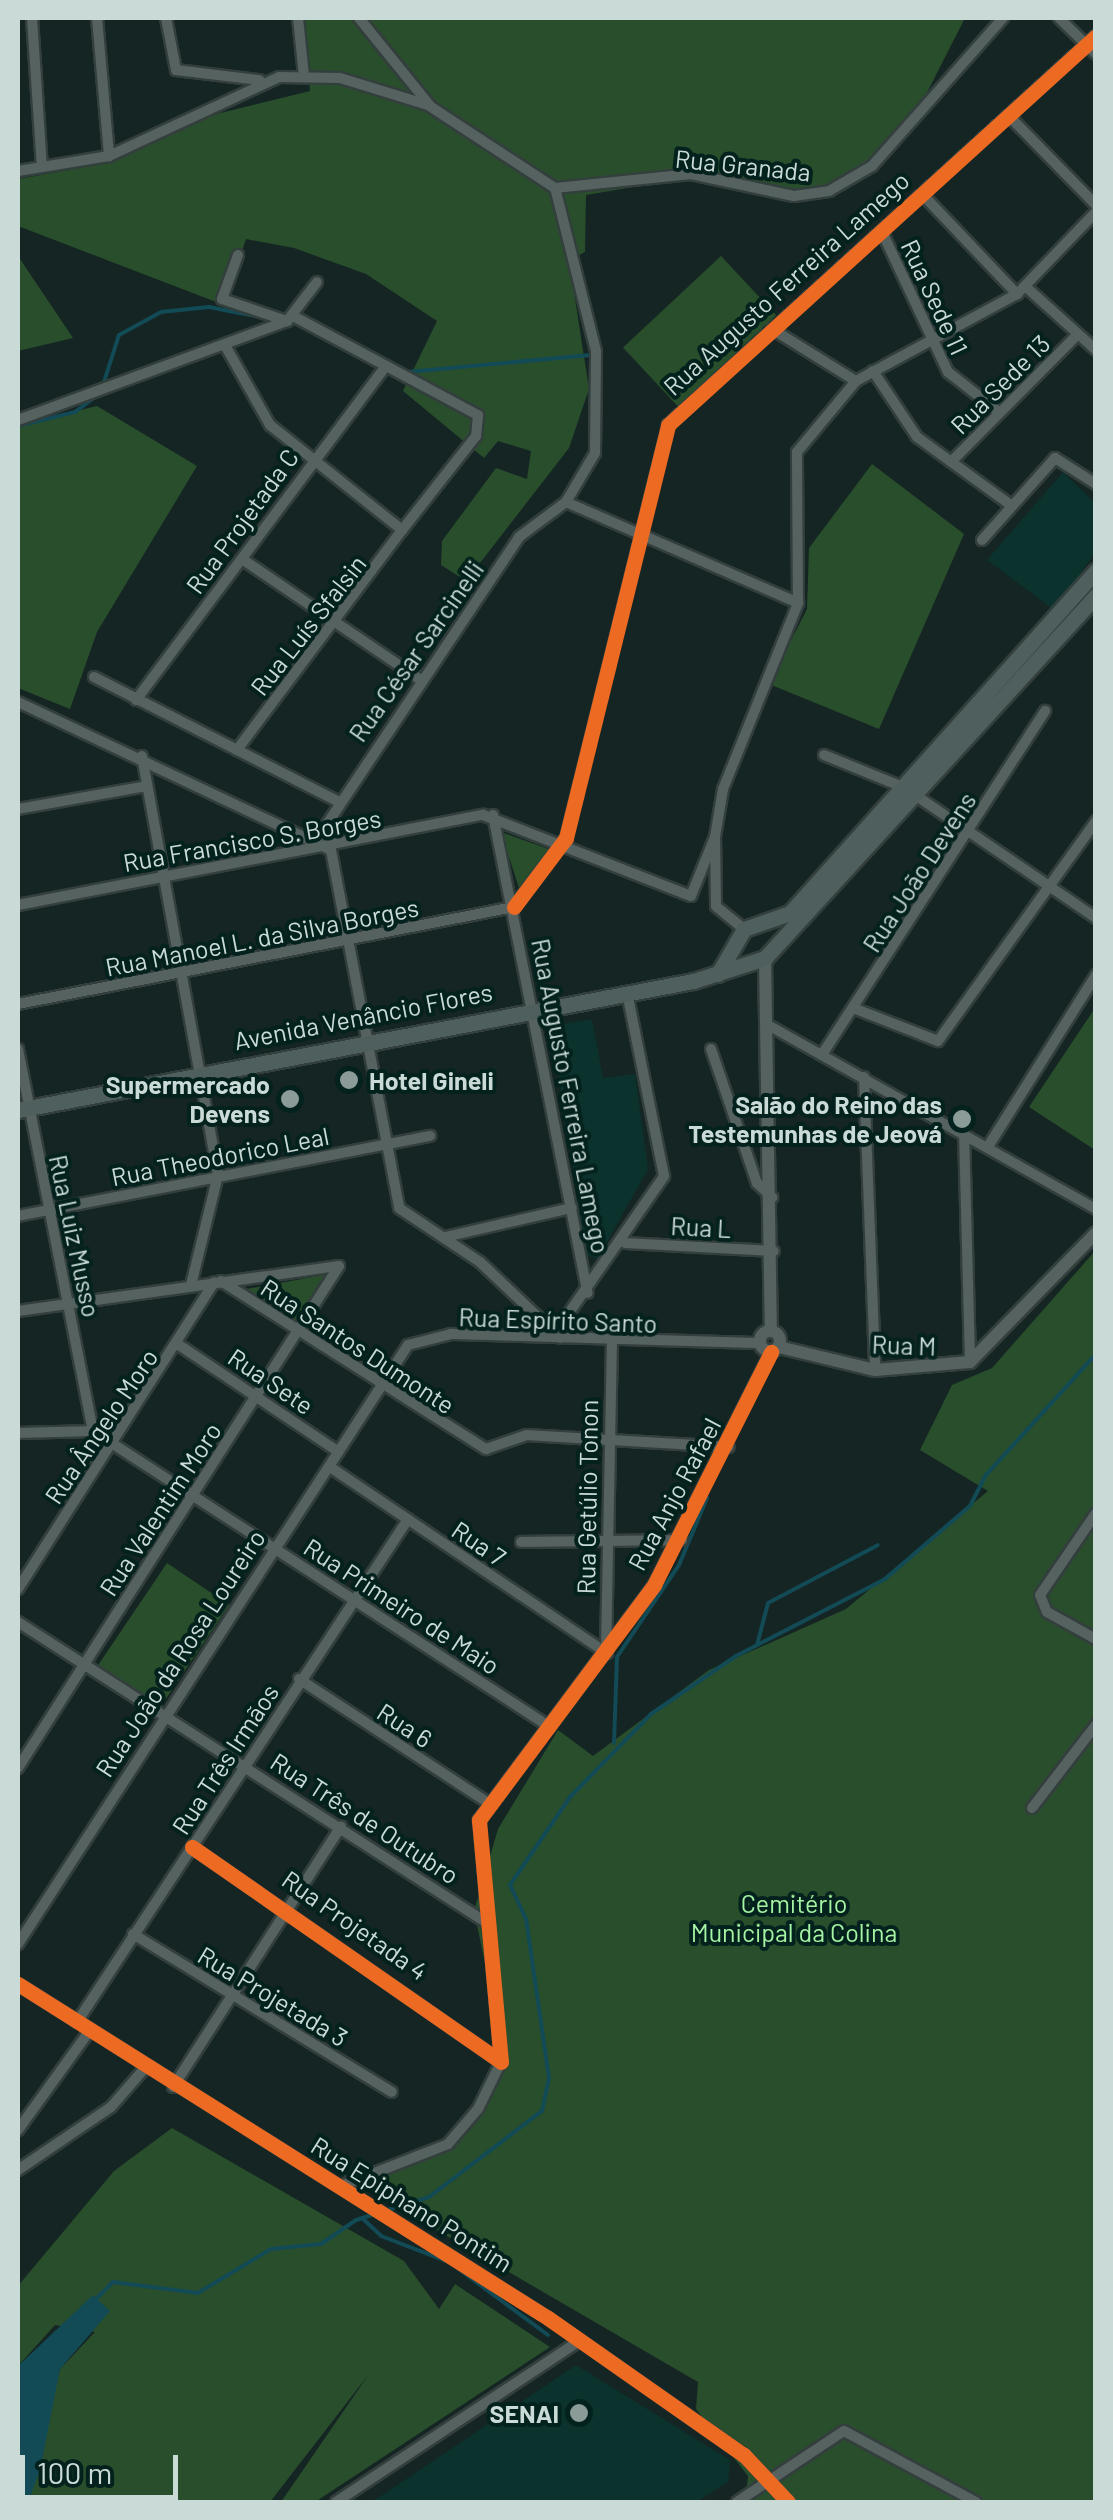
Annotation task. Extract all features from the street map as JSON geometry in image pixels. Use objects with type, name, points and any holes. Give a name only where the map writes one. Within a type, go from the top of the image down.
[{"type":"main road","name":"Avenida Venâncio Flores","points":[[23,1109],[718,974],[763,955],[1096,571]]},
{"type":"main road","name":"Avenida Venâncio Flores","points":[[746,930],[790,912],[1096,595]]},
{"type":"main road","points":[[746,930],[763,955]]},
{"type":"main road","points":[[746,930],[738,951],[763,955]]},
{"type":"main road","points":[[718,974],[746,930]]},
{"type":"street","points":[[32,18],[42,168]]},
{"type":"street","points":[[97,18],[109,156]]},
{"type":"street","points":[[166,18],[176,70],[264,81],[304,76],[432,107]]},
{"type":"street","points":[[298,18],[304,76]]},
{"type":"street","points":[[359,18],[432,107],[555,188],[585,291],[600,393],[595,454],[566,502],[798,604]]},
{"type":"street","name":"Rua Granada","points":[[555,188],[691,174],[819,194],[872,166],[1004,18]]},
{"type":"street","points":[[1059,18],[1091,40],[1096,54]]},
{"type":"street","name":"Rua Augusto Ferreira Lamego","points":[[514,907],[563,844],[634,534],[668,426],[1011,118],[1091,40]]},
{"type":"street","points":[[18,170],[109,156],[264,81]]},
{"type":"street","points":[[494,815],[686,896],[696,888],[735,756],[798,604],[793,463],[856,381],[931,344],[1022,291],[1096,209],[1011,118]]},
{"type":"street","points":[[922,196],[1022,291],[1096,350]]},
{"type":"street","name":"Rua Sede 11","points":[[883,234],[931,344],[960,386],[999,412]]},
{"type":"street","points":[[238,255],[224,302],[291,319],[384,368]]},
{"type":"street","points":[[18,420],[226,348],[291,319],[318,282]]},
{"type":"street","points":[[772,329],[856,381]]},
{"type":"street","name":"Rua Sede 13","points":[[951,462],[1078,334]]},
{"type":"street","points":[[226,348],[262,416],[401,526]]},
{"type":"street","name":"Rua Luís Sfalsin","points":[[237,750],[401,526],[482,424],[384,368]]},
{"type":"street","name":"Rua Projetada C","points":[[136,700],[312,459],[384,368]]},
{"type":"street","points":[[873,371],[905,424],[1012,506]]},
{"type":"street","points":[[982,540],[1060,457],[1096,484]]},
{"type":"street","name":"Rua César Sarcinelli","points":[[317,839],[337,801],[519,537],[566,502]]},
{"type":"street","points":[[242,559],[419,679]]},
{"type":"street","points":[[94,677],[337,801]]},
{"type":"street","points":[[18,702],[142,756],[317,839],[331,850],[399,1208],[446,1237],[557,1336],[625,1243],[664,1176],[627,992]]},
{"type":"street","name":"Rua João Devens","points":[[823,1052],[970,832],[1045,711]]},
{"type":"street","points":[[824,755],[909,791],[1096,918]]},
{"type":"street","points":[[142,756],[218,1175],[192,1285]]},
{"type":"street","points":[[18,809],[148,786]]},
{"type":"street","name":"Rua Augusto Ferreira Lamego","points":[[494,815],[588,1294]]},
{"type":"street","name":"Rua Francisco S. Borges","points":[[18,904],[162,874],[331,850],[494,815]]},
{"type":"street","points":[[853,1008],[928,1043],[949,1028],[1047,883],[1091,837],[1096,821]]},
{"type":"street","points":[[714,837],[716,906],[746,930]]},
{"type":"street","name":"Rua Manoel L. da Silva Borges","points":[[18,1004],[348,945],[514,907]]},
{"type":"street","points":[[763,955],[774,1251],[770,1347]]},
{"type":"street","points":[[989,1145],[1096,975]]},
{"type":"street","points":[[768,1025],[989,1145],[1096,1209]]},
{"type":"street","points":[[711,1049],[757,1183],[772,1198]]},
{"type":"street","name":"Rua Luiz Musso","points":[[18,1050],[23,1109],[49,1210],[93,1431]]},
{"type":"street","points":[[864,1077],[875,1370]]},
{"type":"street","points":[[964,1132],[970,1362]]},
{"type":"street","name":"Rua Theodorico Leal","points":[[18,1216],[430,1136]]},
{"type":"street","points":[[446,1237],[572,1208]]},
{"type":"street","name":"Rua M","points":[[770,1347],[875,1370],[970,1362],[1096,1233]]},
{"type":"street","name":"Rua L","points":[[625,1243],[774,1251]]},
{"type":"street","name":"Rua Valentim Moro","points":[[18,1768],[191,1493],[338,1273],[324,1264],[218,1281]]},
{"type":"street","points":[[18,1310],[218,1281]]},
{"type":"street","name":"Rua Santos Dumonte","points":[[218,1281],[379,1387],[475,1444],[492,1448],[528,1435],[606,1438]]},
{"type":"street","name":"Rua Ângelo Moro","points":[[18,1589],[218,1281]]},
{"type":"street","name":"Rua Espírito Santo","points":[[379,1387],[408,1345],[424,1340],[557,1336],[612,1342],[770,1347]]},
{"type":"street","name":"Rua Getúlio Tonon","points":[[606,1652],[606,1438],[612,1342]]},
{"type":"street","name":"Rua Sete","points":[[179,1345],[339,1452]]},
{"type":"street","name":"Rua Anjo Rafael","points":[[490,1804],[606,1652],[682,1540],[729,1447],[770,1347]]},
{"type":"street","name":"Rua João da Rosa Loureiro","points":[[18,1944],[379,1387]]},
{"type":"street","points":[[18,1433],[93,1431]]},
{"type":"street","name":"Rua Primeiro de Maio","points":[[93,1431],[550,1727]]},
{"type":"street","points":[[606,1438],[729,1447]]},
{"type":"street","name":"Rua 7","points":[[330,1467],[606,1652]]},
{"type":"street","points":[[1096,1513],[1040,1595],[1047,1612],[1096,1639]]},
{"type":"street","name":"Rua Três Irmãos","points":[[77,2022],[408,1519]]},
{"type":"street","points":[[521,1542],[682,1540]]},
{"type":"street","name":"Rua Três de Outubro","points":[[18,1622],[84,1667],[246,1764],[487,1923]]},
{"type":"street","name":"Rua 6","points":[[300,1679],[490,1804]]},
{"type":"street","points":[[1032,1808],[1096,1725]]},
{"type":"street","points":[[1083,1742],[1096,1750]]},
{"type":"street","points":[[341,2186],[448,2144],[478,2109],[501,2062],[476,1836],[490,1804]]},
{"type":"street","points":[[173,2087],[341,1826]]},
{"type":"street","name":"Rua Projetada 4","points":[[192,1847],[288,1906],[501,2062]]},
{"type":"street","name":"Rua Projetada 3","points":[[133,1934],[392,2092]]},
{"type":"street","name":"Rua Epiphano Pontim","points":[[18,1984],[173,2087],[341,2186],[576,2343],[770,2480],[788,2502]]},
{"type":"street","points":[[18,2130],[90,2030]]},
{"type":"street","points":[[18,2170],[112,2107],[146,2068]]},
{"type":"street","points":[[18,2156],[29,2163]]},
{"type":"street","points":[[336,2502],[576,2343]]},
{"type":"street","points":[[737,2502],[844,2431],[976,2502]]},
{"type":"shaded area","points":[[1063,472],[1095,503],[1095,553],[1054,610],[987,560]]},
{"type":"shaded area","points":[[592,1019],[603,1078],[635,1074],[648,1169],[598,1258],[586,1256],[551,1026]]},
{"type":"shaded area","name":"SENAI","points":[[576,2365],[730,2460],[728,2482],[697,2502],[372,2502]]},
{"type":"green space","points":[[304,18],[965,18],[911,124],[842,191],[789,195],[699,176],[586,195],[585,252],[569,260],[589,389],[569,448],[466,581],[441,565],[442,541],[496,468],[527,479],[531,451],[498,441],[484,458],[403,391],[437,321],[366,274],[294,248],[246,239],[224,305],[18,226],[18,179],[114,162],[200,118],[310,91]]},
{"type":"green space","points":[[18,256],[73,338],[18,351]]},
{"type":"green space","points":[[721,256],[776,315],[678,407],[623,347]]},
{"type":"green space","points":[[97,406],[197,466],[97,632],[70,709],[18,688],[18,425]]},
{"type":"green space","points":[[872,464],[964,534],[879,729],[769,684],[807,609],[809,548]]},
{"type":"green space","points":[[501,832],[551,850],[519,888]]},
{"type":"green space","points":[[1095,1008],[1095,1150],[1029,1107]]},
{"type":"green space","name":"Cemitério Municipal da Colina","points":[[1095,1251],[1095,2502],[745,2502],[748,2476],[696,2409],[698,2382],[340,2174],[374,2182],[467,2128],[495,2062],[496,2015],[474,1911],[498,1829],[558,1730],[593,1756],[709,1670],[846,1609],[988,1491],[920,1450],[952,1385],[992,1368]]},
{"type":"green space","points":[[329,1274],[298,1328],[241,1290]]},
{"type":"green space","points":[[167,1563],[229,1605],[159,1709],[97,1667]]},
{"type":"green space","points":[[172,2128],[404,2261],[439,2309],[455,2284],[550,2347],[315,2502],[281,2502],[369,2374],[270,2502],[28,2502],[60,2369],[95,2332],[55,2325],[18,2366],[18,2286],[114,2171]]},
{"type":"water","points":[[93,2295],[110,2311],[60,2369],[40,2470],[28,2502],[18,2502],[18,2366]]},
{"type":"waterway","points":[[103,385],[119,335],[161,312],[209,307],[260,317]]},
{"type":"waterway","points":[[407,372],[591,355]]},
{"type":"waterway","points":[[360,357],[383,368]]},
{"type":"waterway","points":[[18,426],[75,412],[100,393]]},
{"type":"waterway","points":[[93,2302],[113,2282],[198,2293],[271,2249],[321,2244],[356,2220],[429,2197],[542,2111],[549,2078],[526,1919],[510,1885],[570,1797],[651,1714],[736,1656],[885,1579],[970,1506],[986,1475],[1096,1354]]},
{"type":"waterway","points":[[614,1743],[617,1657],[679,1565],[707,1498]]},
{"type":"waterway","points":[[757,1645],[768,1603],[878,1545]]},
{"type":"waterway","points":[[362,2218],[381,2236],[449,2262],[548,2335]]},
{"type":"cycle path","points":[[514,907],[566,838],[668,425],[1096,36]]},
{"type":"cycle path","points":[[192,1847],[501,2062],[479,1820],[654,1585],[771,1352]]},
{"type":"cycle path","points":[[18,1984],[548,2318],[744,2455],[788,2502]]},
{"type":"place","name":"Hotel Gineli","points":[[349,1080]]},
{"type":"place","name":"Supermercado Devens","points":[[290,1099]]},
{"type":"place","name":"Salão do Reino das Testemunhas de Jeová","points":[[962,1119]]},
{"type":"place","name":"SENAI","points":[[579,2413]]}]
